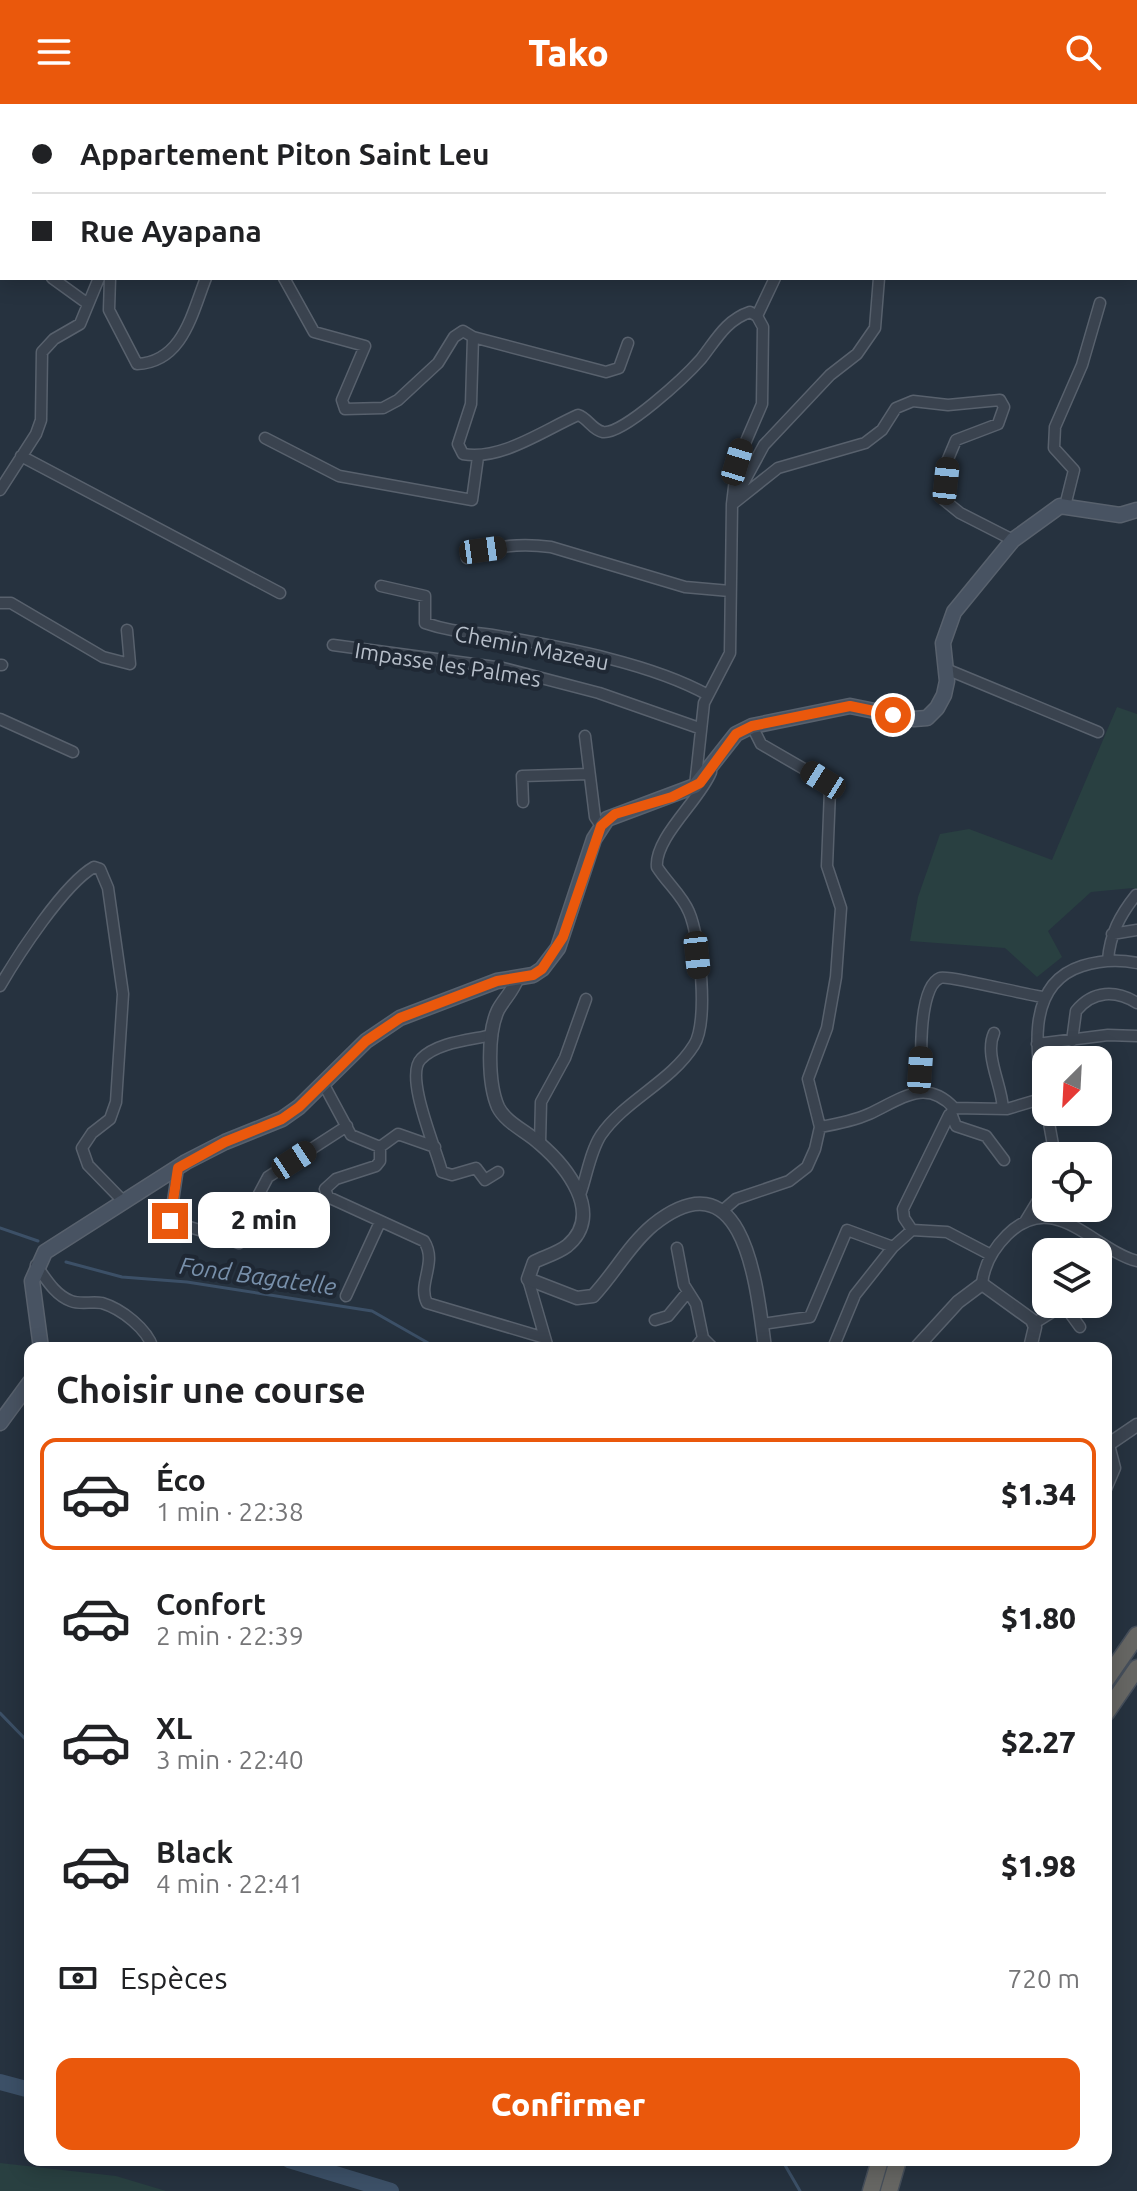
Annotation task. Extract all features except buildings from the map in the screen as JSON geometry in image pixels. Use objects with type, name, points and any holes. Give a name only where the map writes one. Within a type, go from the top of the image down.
[{"type":"highway","points":[[1112,1671],[1137,1635]]},
{"type":"highway","points":[[1112,1704],[1137,1668]]},
{"type":"highway","points":[[871,2191],[878,2166]]},
{"type":"highway","points":[[889,2191],[896,2166]]},
{"type":"main road","points":[[40,1342],[33,1296],[36,1265],[45,1252],[178,1168],[225,1142],[282,1119],[366,1041],[400,1018],[497,981],[517,979],[542,969],[558,948],[601,826],[625,809],[672,797],[695,786],[736,734],[752,726],[850,706],[914,719],[927,718],[944,695],[946,669],[943,643],[954,612],[1013,540],[1037,520],[1065,506],[1120,515],[1137,510]]},
{"type":"main road","points":[[0,1423],[24,1390]]},
{"type":"street","points":[[55,280],[88,304]]},
{"type":"street","points":[[0,490],[36,434],[41,420],[42,352],[54,339],[80,324],[98,280]]},
{"type":"street","points":[[110,280],[109,310],[137,364],[147,363],[176,347],[205,280]]},
{"type":"street","points":[[285,280],[314,332],[365,346],[342,400],[345,409],[383,408],[438,363],[454,337],[463,331],[473,337],[606,372],[619,368],[628,343]]},
{"type":"street","points":[[757,316],[774,280]]},
{"type":"street","points":[[732,504],[764,445],[830,375],[857,354],[875,328],[879,280]]},
{"type":"street","points":[[1065,506],[1074,470],[1054,448],[1055,427],[1082,365],[1100,303]]},
{"type":"street","points":[[473,337],[473,394],[458,444],[463,454],[478,457],[556,428],[578,415],[601,432],[618,431],[677,383],[738,316],[750,312],[757,316],[763,327],[762,404],[743,443],[732,504],[730,653],[708,695],[699,728],[695,786]]},
{"type":"street","points":[[732,504],[778,468],[865,443],[882,430],[896,408],[913,401],[978,405],[1000,400],[1004,407],[998,424],[956,440],[948,459],[944,500],[960,513],[1013,540]]},
{"type":"street","points":[[265,438],[339,476],[472,500],[478,457]]},
{"type":"street","points":[[21,456],[280,593]]},
{"type":"street","points":[[467,558],[483,550],[528,544],[551,547],[685,587],[730,591]]},
{"type":"street","name":"Chemin Mazeau","points":[[381,586],[425,596],[425,623],[456,634],[502,636],[666,674],[708,695]]},
{"type":"street","points":[[265,602],[268,587]]},
{"type":"street","points":[[0,603],[11,603],[103,657],[130,664],[127,630]]},
{"type":"street","name":"Impasse les Palmes","points":[[333,645],[503,668],[599,693],[699,728]]},
{"type":"street","points":[[946,669],[1098,732]]},
{"type":"street","points":[[0,719],[73,752]]},
{"type":"street","points":[[722,1211],[736,1199],[789,1181],[807,1167],[820,1127],[808,1079],[827,1028],[841,908],[827,866],[830,790],[823,780],[761,744],[752,726]]},
{"type":"street","points":[[585,736],[595,817],[601,826]]},
{"type":"street","points":[[547,1342],[528,1279],[534,1262],[568,1245],[575,1235],[581,1221],[581,1192],[599,1137],[695,1044],[701,1025],[694,925],[688,909],[661,873],[656,861],[671,830],[704,790],[714,765]]},
{"type":"street","points":[[523,802],[522,776],[589,774]]},
{"type":"street","points":[[0,986],[18,954],[75,884],[94,867],[100,869],[108,888],[124,1022],[116,1102],[110,1119],[92,1133],[82,1148],[88,1165],[123,1201]]},
{"type":"street","points":[[1108,960],[1112,934],[1136,895]]},
{"type":"street","points":[[1112,934],[1137,930]]},
{"type":"street","points":[[1137,963],[1108,960],[1068,970],[1043,997],[1037,1044],[1108,1035],[1137,1036]]},
{"type":"street","points":[[924,1091],[920,1070],[922,1041],[925,1007],[932,984],[941,977],[954,977],[1043,997]]},
{"type":"street","points":[[517,979],[497,1012],[492,1035],[494,1089],[498,1106],[505,1117],[540,1143],[581,1192]]},
{"type":"street","points":[[1072,1041],[1076,1011],[1093,998],[1116,993],[1137,1003]]},
{"type":"street","points":[[540,1143],[541,1102],[545,1088],[565,1058],[586,999]]},
{"type":"street","points":[[994,1033],[992,1056],[1002,1090],[1003,1109]]},
{"type":"street","points":[[492,1035],[451,1044],[419,1061],[413,1078],[447,1175],[476,1168],[485,1180],[498,1172]]},
{"type":"street","points":[[323,1083],[351,1135],[380,1147]]},
{"type":"street","points":[[820,1127],[855,1120],[909,1092],[924,1091],[947,1100],[959,1129],[986,1136],[1004,1160]]},
{"type":"street","points":[[952,1111],[1032,1107]]},
{"type":"street","points":[[912,1230],[904,1218],[903,1209],[952,1111]]},
{"type":"street","points":[[222,1237],[232,1213],[250,1211],[268,1177],[347,1126]]},
{"type":"street","points":[[435,1147],[398,1134],[385,1140],[380,1147],[376,1166],[336,1179],[325,1189],[328,1197],[417,1236],[429,1249],[431,1262],[424,1288],[427,1303],[544,1342]]},
{"type":"street","points":[[178,1168],[170,1221],[239,1243],[246,1226],[229,1218]]},
{"type":"street","points":[[528,1279],[577,1298],[593,1296],[653,1225],[685,1207],[703,1204],[722,1211],[749,1252],[764,1342]]},
{"type":"street","points":[[921,1342],[958,1302],[982,1284],[991,1255],[1032,1210]]},
{"type":"street","points":[[1026,1220],[1047,1219],[1073,1225],[1137,1261]]},
{"type":"street","points":[[346,1296],[380,1222]]},
{"type":"street","points":[[762,1324],[810,1317],[847,1230],[893,1247]]},
{"type":"street","points":[[835,1342],[850,1303],[893,1247],[912,1230],[947,1232],[991,1255]]},
{"type":"street","points":[[677,1248],[687,1293],[696,1304],[703,1338],[707,1342]]},
{"type":"street","points":[[36,1265],[57,1293],[73,1302],[102,1303],[126,1315],[151,1342]]},
{"type":"street","points":[[982,1284],[1009,1301],[1033,1324]]},
{"type":"street","points":[[655,1320],[668,1316],[687,1293]]},
{"type":"street","points":[[1033,1324],[1057,1309],[1067,1309],[1080,1327]]},
{"type":"street","points":[[1031,1342],[1033,1324]]},
{"type":"street","points":[[700,1342],[703,1338]]},
{"type":"street","points":[[1112,1442],[1137,1425]]},
{"type":"green space","points":[[1117,707],[1137,714],[1137,892],[1133,888],[1091,892],[1048,931],[1062,957],[1037,977],[1005,948],[910,941],[918,897],[940,834],[969,829],[1052,860]]},
{"type":"green space","points":[[0,2163],[116,2176],[166,2191],[0,2191]]},
{"type":"waterway","name":"Fond Bagatelle","points":[[0,1228],[38,1241]]},
{"type":"waterway","name":"Fond Bagatelle","points":[[66,1262],[122,1277],[187,1282],[372,1311],[426,1342]]},
{"type":"waterway","points":[[0,1713],[24,1738]]},
{"type":"waterway","points":[[0,2082],[24,2088]]},
{"type":"waterway","points":[[309,2166],[391,2191]]},
{"type":"waterway","points":[[785,2166],[800,2191]]},
{"type":"route","points":[[170,1221],[178,1168],[225,1142],[282,1119],[299,1107],[338,1067],[382,1029],[400,1018],[497,981],[533,975],[542,969],[563,937],[594,839],[607,819],[625,809],[672,797],[700,783],[736,734],[752,726],[850,706],[893,715]]}]
